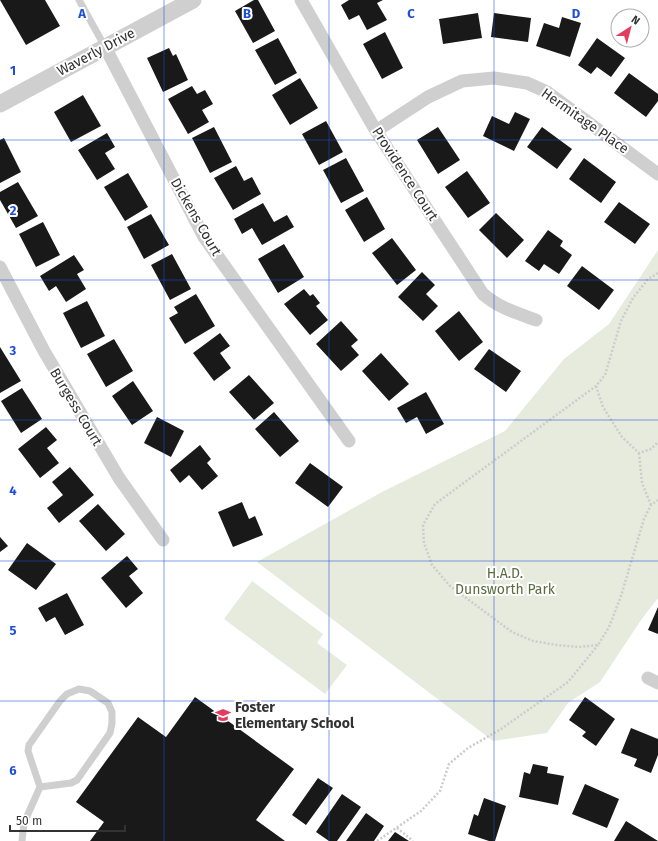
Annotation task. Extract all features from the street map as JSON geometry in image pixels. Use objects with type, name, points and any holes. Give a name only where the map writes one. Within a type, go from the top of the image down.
[{"type":"street","name":"Waverly Drive","points":[[0,104],[192,0]]},
{"type":"street","name":"Providence Court","points":[[301,0],[376,131],[483,294],[493,302],[509,311],[536,320]]},
{"type":"street","name":"Dickens Court","points":[[105,47],[204,237],[349,441]]},
{"type":"street","name":"Hermitage Place","points":[[376,131],[428,97],[462,81],[494,78],[528,83],[547,92],[658,174]]},
{"type":"street","name":"Burgess Court","points":[[0,267],[44,351],[119,478],[163,540]]},
{"type":"lane","name":"Dickens Court","points":[[79,0],[105,47]]},
{"type":"lane","points":[[22,841],[24,823],[40,786],[28,751],[29,745],[60,701],[67,694],[79,689],[90,691],[108,703],[112,712],[110,733],[77,780],[71,783],[40,786]]},
{"type":"path","points":[[598,645],[579,647],[533,641],[512,632],[450,586],[432,565],[424,543],[423,525],[435,504],[596,386],[605,375],[621,321],[633,298],[648,279],[658,273]]},
{"type":"path","points":[[596,386],[603,407],[622,437],[639,453],[642,483],[651,505]]},
{"type":"path","points":[[639,453],[651,449],[658,442]]},
{"type":"path","points":[[377,841],[421,811],[440,791],[449,764],[468,748],[502,729],[568,682],[598,645],[609,627],[622,596],[644,519],[651,505],[658,500]]},
{"type":"path","points":[[396,828],[413,841]]},
{"type":"green space","name":"H.A.D. Dunsworth Park","points":[[658,250],[658,598],[641,620],[600,682],[568,703],[547,733],[493,741],[257,562],[382,492],[505,431],[564,359],[609,324]]},
{"type":"green space","points":[[252,581],[323,634],[317,643],[347,665],[325,694],[224,619]]},
{"type":"building","points":[[0,0],[45,0],[60,26],[26,45]]},
{"type":"building","points":[[254,0],[258,0],[275,31],[253,43],[235,11]]},
{"type":"building","points":[[349,0],[383,0],[377,3],[387,20],[367,30],[359,15],[349,20],[341,5]]},
{"type":"building","points":[[478,13],[482,38],[443,44],[439,19]]},
{"type":"building","points":[[494,13],[531,18],[528,42],[491,37]]},
{"type":"building","points":[[562,17],[581,23],[570,57],[536,46],[544,23],[559,28]]},
{"type":"building","points":[[385,32],[403,68],[382,79],[363,44]]},
{"type":"building","points":[[278,38],[297,73],[275,85],[255,50]]},
{"type":"building","points":[[597,38],[625,58],[611,77],[597,67],[591,74],[578,65]]},
{"type":"building","points":[[169,48],[173,56],[176,54],[188,80],[163,92],[147,58]]},
{"type":"building","points":[[629,73],[658,94],[658,101],[646,117],[614,93]]},
{"type":"building","points":[[300,78],[318,108],[290,125],[272,95]]},
{"type":"building","points":[[192,86],[197,94],[205,90],[213,104],[202,110],[209,122],[188,134],[168,99]]},
{"type":"building","points":[[83,95],[101,126],[71,142],[54,112]]},
{"type":"building","points":[[515,112],[530,119],[514,151],[483,136],[492,116],[509,124]]},
{"type":"building","points":[[326,121],[343,152],[319,165],[302,134]]},
{"type":"building","points":[[214,127],[232,162],[210,173],[192,138]]},
{"type":"building","points":[[438,127],[460,160],[438,174],[417,140]]},
{"type":"building","points":[[542,127],[572,149],[557,169],[527,147]]},
{"type":"building","points":[[107,133],[115,147],[105,153],[115,169],[97,180],[78,150]]},
{"type":"building","points":[[4,138],[21,172],[0,183],[0,140]]},
{"type":"building","points":[[346,158],[364,191],[341,203],[323,170]]},
{"type":"building","points":[[584,158],[616,182],[601,203],[569,179]]},
{"type":"building","points":[[236,166],[244,181],[252,177],[261,194],[233,210],[214,178]]},
{"type":"building","points":[[467,171],[490,203],[468,218],[445,187]]},
{"type":"building","points":[[128,173],[148,207],[125,221],[104,187]]},
{"type":"building","points":[[18,182],[38,216],[16,228],[0,200],[0,192]]},
{"type":"building","points":[[367,197],[385,229],[364,242],[345,210]]},
{"type":"building","points":[[619,202],[650,224],[635,244],[604,222]]},
{"type":"building","points":[[263,203],[274,222],[287,215],[294,227],[262,245],[252,228],[242,234],[234,219]]},
{"type":"building","points":[[496,213],[524,240],[507,258],[479,230]]},
{"type":"building","points":[[151,214],[169,245],[144,259],[127,227]]},
{"type":"building","points":[[43,222],[60,255],[36,267],[19,234]]},
{"type":"building","points":[[548,230],[563,241],[560,246],[572,255],[559,274],[544,264],[539,271],[525,261]]},
{"type":"building","points":[[392,238],[416,270],[397,285],[372,253]]},
{"type":"building","points":[[284,244],[304,277],[278,293],[258,259]]},
{"type":"building","points":[[172,254],[191,289],[170,300],[151,265]]},
{"type":"building","points":[[74,255],[84,270],[77,274],[86,289],[66,302],[56,286],[49,291],[40,276]]},
{"type":"building","points":[[582,266],[614,290],[599,310],[567,286]]},
{"type":"building","points":[[422,272],[435,285],[426,294],[438,306],[423,321],[398,297]]},
{"type":"building","points":[[304,289],[310,296],[313,294],[320,303],[316,306],[328,320],[310,335],[284,304]]},
{"type":"building","points":[[196,294],[215,326],[185,344],[169,318],[178,313],[174,307]]},
{"type":"building","points":[[87,301],[105,336],[81,348],[63,313]]},
{"type":"building","points":[[459,311],[483,342],[459,361],[435,331]]},
{"type":"building","points":[[341,321],[358,340],[351,346],[359,355],[341,371],[316,344]]},
{"type":"building","points":[[220,333],[230,346],[220,353],[231,368],[214,381],[193,353]]},
{"type":"building","points":[[114,339],[133,371],[106,387],[87,354]]},
{"type":"building","points":[[0,347],[21,381],[0,393]]},
{"type":"building","points":[[489,349],[521,371],[506,392],[474,369]]},
{"type":"building","points":[[381,353],[409,384],[389,401],[362,371]]},
{"type":"building","points":[[249,375],[274,403],[254,420],[229,392]]},
{"type":"building","points":[[133,381],[153,411],[132,425],[112,396]]},
{"type":"building","points":[[22,388],[42,419],[21,433],[1,401]]},
{"type":"building","points":[[426,392],[444,424],[426,434],[417,417],[406,423],[397,408]]},
{"type":"building","points":[[274,412],[299,441],[280,457],[255,429]]},
{"type":"building","points":[[157,417],[184,431],[171,457],[144,443]]},
{"type":"building","points":[[46,427],[57,440],[47,448],[59,463],[40,478],[18,449]]},
{"type":"building","points":[[200,445],[211,459],[207,463],[218,476],[202,490],[189,475],[180,483],[170,470]]},
{"type":"building","points":[[310,463],[343,487],[328,507],[295,483]]},
{"type":"building","points":[[70,467],[94,495],[59,523],[47,508],[63,495],[52,482]]},
{"type":"building","points":[[242,502],[249,519],[255,516],[263,535],[233,547],[218,512]]},
{"type":"building","points":[[98,504],[125,534],[106,551],[79,521]]},
{"type":"building","points":[[0,537],[8,546],[0,552]]},
{"type":"building","points":[[27,543],[56,564],[36,590],[8,570]]},
{"type":"building","points":[[127,556],[138,569],[129,576],[143,593],[126,608],[101,578]]},
{"type":"building","points":[[67,593],[84,625],[65,635],[55,617],[46,622],[38,608]]},
{"type":"building","points":[[658,607],[658,634],[648,630]]},
{"type":"building","points":[[195,697],[294,769],[256,820],[285,841],[90,841],[104,822],[76,802],[138,717],[166,737]]},
{"type":"building","points":[[585,697],[615,719],[596,746],[582,736],[586,732],[569,720]]},
{"type":"building","points":[[631,728],[658,739],[658,755],[651,773],[634,766],[637,759],[621,753]]},
{"type":"building","points":[[533,764],[548,767],[547,773],[564,776],[558,805],[519,797],[524,772],[530,774]]},
{"type":"building","points":[[318,778],[333,788],[306,825],[292,815]]},
{"type":"building","points":[[585,784],[619,799],[607,828],[572,814]]},
{"type":"building","points":[[342,794],[361,807],[337,841],[329,841],[316,832]]},
{"type":"building","points":[[484,798],[506,806],[495,841],[489,841],[468,834],[474,814],[478,816]]},
{"type":"building","points":[[366,813],[384,826],[374,841],[346,841]]},
{"type":"building","points":[[626,821],[658,841],[614,841]]},
{"type":"building","points":[[395,832],[409,841],[388,841]]},
{"type":"place","name":"Foster Elementary School","points":[[223,715]]}]
